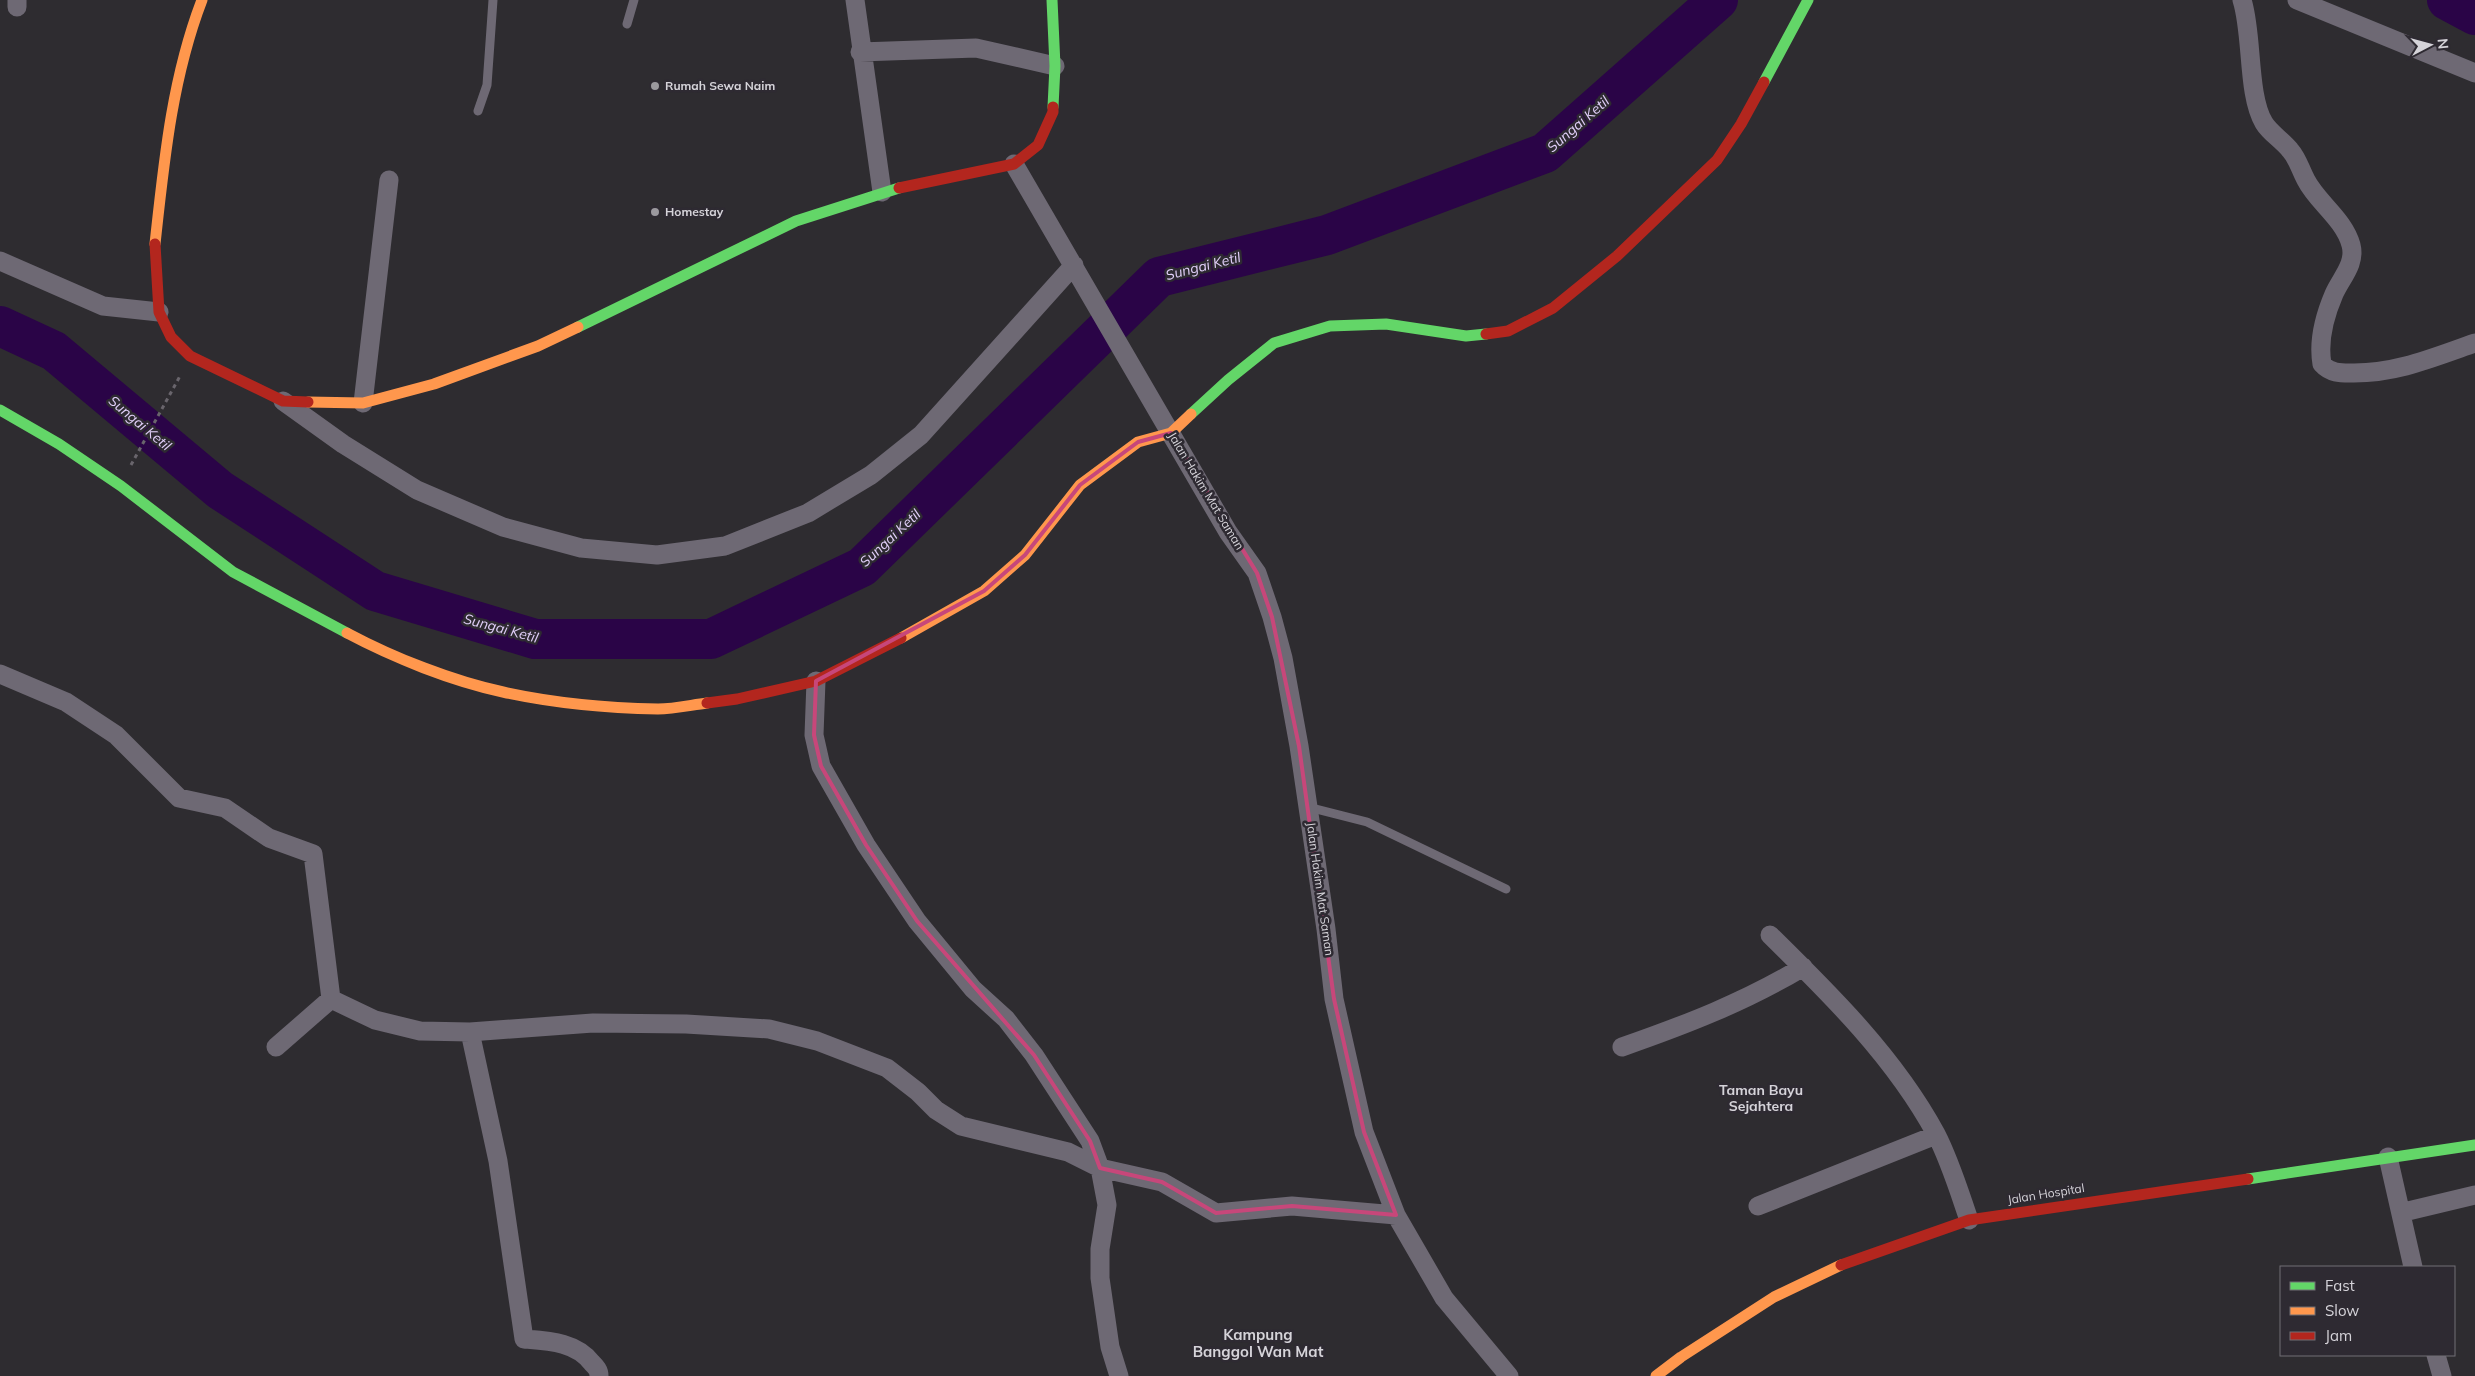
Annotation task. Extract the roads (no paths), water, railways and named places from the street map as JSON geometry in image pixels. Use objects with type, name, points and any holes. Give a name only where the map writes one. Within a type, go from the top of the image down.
[{"type":"street","points":[[202,0],[188,37],[175,91],[155,247],[159,312],[171,337],[190,356],[283,401],[344,444],[417,490],[503,527],[590,549],[657,555],[725,546],[808,513],[871,475],[921,435],[1074,265]]},
{"type":"street","points":[[854,0],[860,52],[882,192]]},
{"type":"street","points":[[283,401],[363,403],[434,384],[538,346],[796,221],[882,192],[1014,164],[1038,145],[1053,112],[1055,66],[1052,0]]},
{"type":"street","points":[[0,410],[59,444],[121,486],[233,572],[372,646],[439,672],[503,692],[570,702],[660,709],[737,699],[816,681],[881,649],[984,591],[1024,555],[1080,485],[1138,442],[1172,433],[1228,380],[1274,344],[1330,326],[1386,324],[1466,336],[1508,331],[1553,308],[1617,256],[1717,160],[1741,124],[1808,0]]},
{"type":"street","points":[[2242,0],[2248,20],[2257,106],[2264,123],[2291,150],[2299,162],[2306,180],[2345,232],[2351,244],[2352,256],[2347,272],[2335,292],[2321,339],[2322,364],[2327,369],[2338,373],[2383,372],[2428,361],[2475,343]]},
{"type":"street","points":[[2297,0],[2475,73]]},
{"type":"street","points":[[860,52],[976,48],[1055,66]]},
{"type":"street","name":"Jalan Hakim Mat Saman","points":[[1014,164],[1228,532],[1257,574],[1272,617],[1292,700],[1326,929],[1334,999],[1364,1132],[1396,1215],[1444,1298],[1509,1376]]},
{"type":"street","points":[[363,403],[389,180]]},
{"type":"street","points":[[0,262],[103,306],[159,312]]},
{"type":"street","points":[[0,674],[66,702],[116,735],[179,798],[225,808],[270,838],[313,854],[331,999]]},
{"type":"street","points":[[816,681],[814,735],[821,766],[866,845],[917,921],[973,989],[1006,1019],[1034,1055],[1090,1141],[1100,1168],[1107,1205],[1100,1249],[1100,1278],[1110,1347],[1118,1376]]},
{"type":"street","points":[[1770,935],[1803,967],[1883,1055],[1936,1135],[1969,1220]]},
{"type":"street","points":[[1622,1047],[1706,1017],[1769,988],[1803,967]]},
{"type":"street","points":[[331,999],[375,1020],[420,1031],[470,1032],[593,1023],[686,1024],[769,1029],[817,1041],[887,1068],[918,1092],[936,1110],[961,1126],[1068,1152],[1100,1168],[1162,1182],[1216,1213],[1292,1206],[1396,1215]]},
{"type":"street","points":[[276,1047],[331,999]]},
{"type":"street","points":[[470,1032],[498,1161],[524,1339],[553,1342],[584,1352],[600,1376]]},
{"type":"street","points":[[1758,1206],[1936,1135]]},
{"type":"street","name":"Jalan Hospital","points":[[1656,1376],[1681,1356],[1774,1297],[1847,1262],[1969,1220],[2388,1157],[2475,1146]]},
{"type":"street","points":[[2388,1157],[2413,1266]]},
{"type":"street","points":[[2408,1211],[2475,1195]]},
{"type":"street","points":[[2436,1356],[2442,1376]]},
{"type":"lane","points":[[478,111],[487,85],[493,0]]},
{"type":"lane","points":[[627,24],[634,0]]},
{"type":"lane","points":[[1308,807],[1367,822],[1506,889]]},
{"type":"waterway","name":"Sungai Ketil","points":[[0,326],[54,351],[220,490],[375,591],[535,639],[711,639],[862,567],[1159,277],[1327,235],[1545,153],[1718,0]]},
{"type":"waterway","name":"Sungai Ketil","points":[[2447,0],[2475,15]]},
{"type":"place","name":"Rumah Sewa Naim","points":[[655,86]]},
{"type":"place","name":"Homestay","points":[[655,212]]},
{"type":"district","name":"Taman Bayu Sejahtera","points":[[1761,1098]]},
{"type":"district","name":"Kampung Banggol Wan Mat","points":[[1258,1344]]}]
